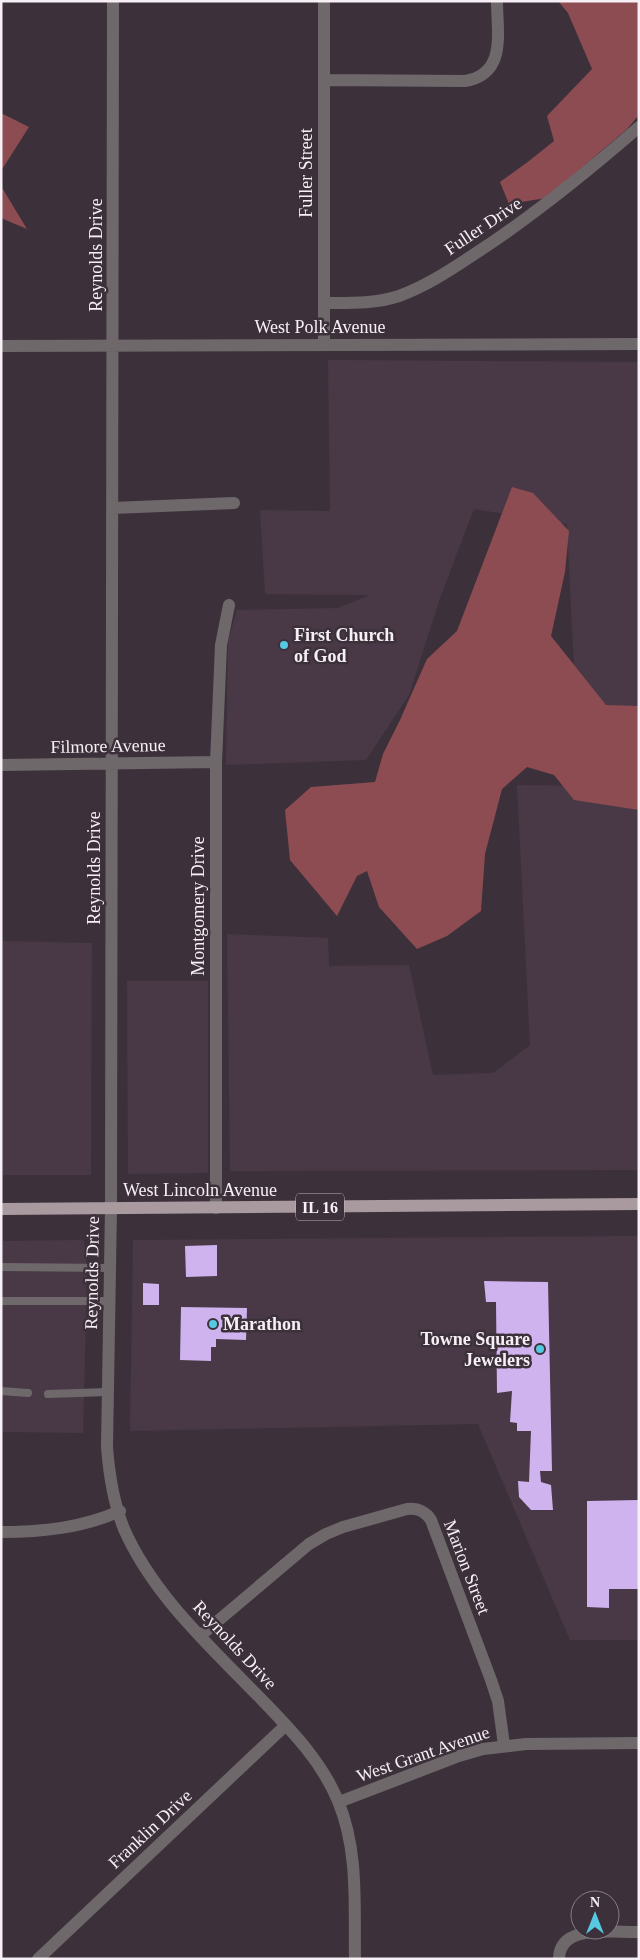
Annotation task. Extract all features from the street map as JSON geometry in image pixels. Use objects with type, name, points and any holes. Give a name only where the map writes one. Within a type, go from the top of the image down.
[{"type":"main road","name":"West Lincoln Avenue","points":[[1,1209],[639,1204]]},
{"type":"street","name":"Reynolds Drive","points":[[113,1],[111,1208],[107,1447],[109,1474],[124,1528],[160,1590],[200,1636],[286,1725],[326,1776],[339,1802],[352,1852],[355,1959]]},
{"type":"street","name":"Fuller Street","points":[[324,1],[324,345]]},
{"type":"street","points":[[324,80],[465,81],[475,79],[484,74],[496,58],[497,1]]},
{"type":"street","name":"Fuller Drive","points":[[324,304],[374,302],[398,296],[434,280],[496,240],[549,202],[602,160],[639,127]]},
{"type":"street","name":"West Polk Avenue","points":[[1,346],[639,344]]},
{"type":"street","points":[[113,508],[234,503]]},
{"type":"street","name":"Montgomery Drive","points":[[216,1208],[216,762],[222,645],[229,604]]},
{"type":"street","name":"Filmore Avenue","points":[[1,765],[216,762]]},
{"type":"street","name":"Marion Street","points":[[200,1636],[300,1551],[326,1534],[407,1509],[416,1508],[424,1512],[431,1520],[488,1671],[498,1701],[504,1745]]},
{"type":"street","points":[[1,1532],[48,1530],[78,1525],[102,1520],[120,1511]]},
{"type":"street","name":"Franklin Drive","points":[[38,1959],[286,1725]]},
{"type":"street","name":"West Grant Avenue","points":[[339,1802],[459,1756],[504,1745],[639,1743]]},
{"type":"street","points":[[559,1959],[559,1952],[564,1942],[572,1935],[582,1933],[639,1932]]},
{"type":"lane","points":[[1,1268],[110,1268]]},
{"type":"lane","points":[[1,1301],[109,1301]]},
{"type":"lane","points":[[1,1391],[28,1393]]},
{"type":"lane","points":[[48,1394],[108,1392]]},
{"type":"shaded area","points":[[558,1],[639,1],[639,115],[627,129],[546,198],[509,204],[500,182],[554,141],[547,116],[592,69],[568,13]]},
{"type":"shaded area","points":[[1,113],[29,127],[1,171]]},
{"type":"shaded area","points":[[1,186],[27,229],[1,218]]},
{"type":"shaded area","points":[[328,360],[639,362],[639,707],[576,709],[567,524],[474,509],[440,598],[409,695],[366,760],[226,765],[228,641],[237,610],[338,608],[370,595],[265,594],[260,510],[330,511]]},
{"type":"shaded area","points":[[512,487],[533,493],[569,531],[565,572],[551,636],[606,705],[639,706],[639,810],[574,800],[554,775],[527,767],[502,789],[485,854],[481,911],[447,936],[417,949],[379,907],[367,871],[357,876],[337,916],[290,860],[285,810],[311,787],[375,782],[383,754],[427,659],[457,631]]},
{"type":"shaded area","points":[[517,785],[639,787],[639,1170],[230,1171],[227,934],[328,938],[329,966],[409,965],[433,1075],[493,1073],[530,1045]]},
{"type":"shaded area","points":[[1,941],[92,943],[91,1175],[1,1175]]},
{"type":"shaded area","points":[[127,981],[208,981],[208,1173],[128,1174]]},
{"type":"shaded area","points":[[639,1236],[639,1640],[570,1640],[478,1424],[130,1431],[133,1240]]},
{"type":"shaded area","points":[[84,1240],[87,1273],[83,1433],[1,1432],[1,1241]]},
{"type":"building","name":"Marathon","points":[[217,1245],[217,1276],[186,1277],[185,1246]]},
{"type":"building","points":[[484,1281],[548,1282],[552,1471],[540,1471],[541,1482],[551,1485],[553,1510],[531,1510],[519,1497],[518,1481],[529,1482],[531,1431],[517,1431],[517,1423],[510,1422],[512,1391],[497,1393],[496,1302],[486,1302]]},
{"type":"building","points":[[143,1283],[159,1284],[159,1305],[143,1305]]},
{"type":"building","name":"Marathon","points":[[181,1307],[247,1308],[246,1340],[216,1339],[216,1347],[211,1347],[211,1361],[180,1360]]},
{"type":"building","points":[[639,1500],[639,1589],[609,1589],[609,1608],[587,1607],[587,1501]]},
{"type":"place","name":"First Church of God","points":[[284,645]]},
{"type":"place","name":"Marathon","points":[[213,1324]]},
{"type":"place","name":"Towne Square Jewelers","points":[[540,1349]]}]
